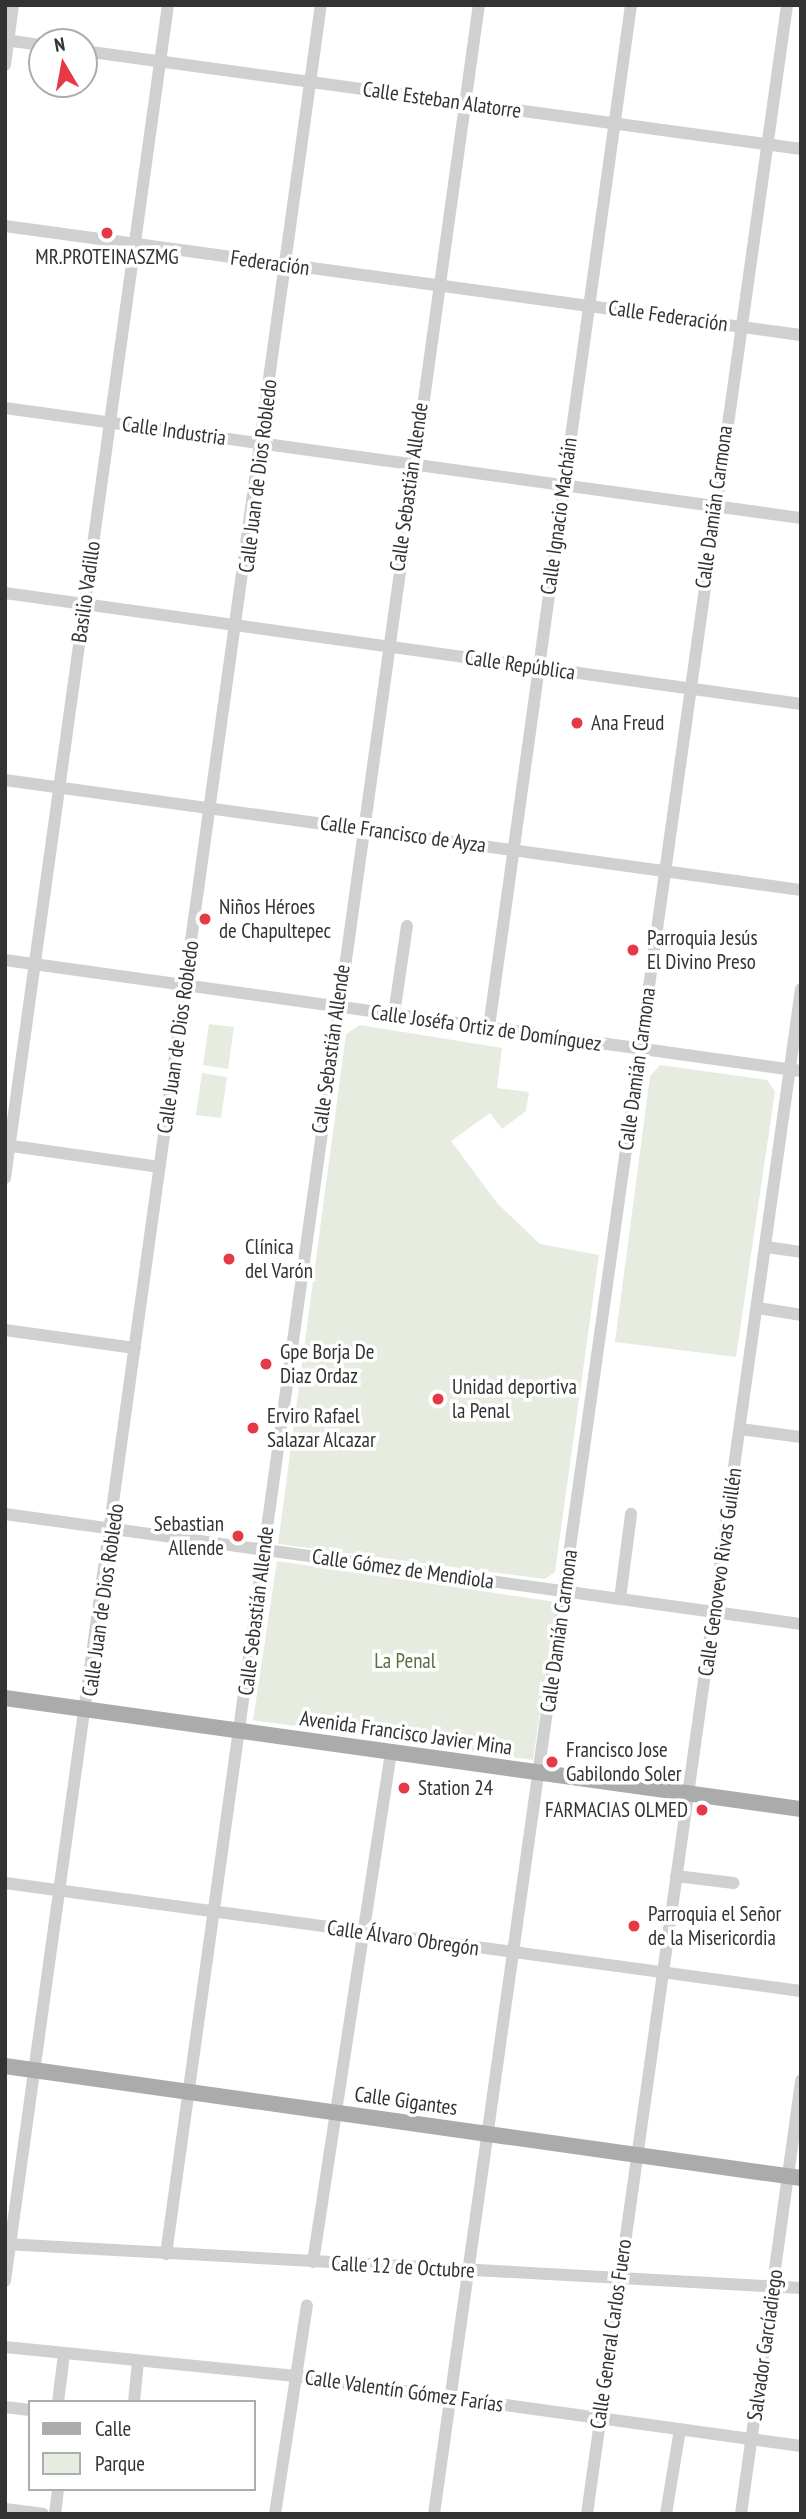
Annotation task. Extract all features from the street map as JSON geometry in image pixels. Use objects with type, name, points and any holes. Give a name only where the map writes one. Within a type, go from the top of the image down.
[{"type":"main road","name":"Avenida Francisco Javier Mina","points":[[5,1698],[801,1809]]},
{"type":"main road","name":"Calle Gigantes","points":[[5,2066],[794,2177]]},
{"type":"street","points":[[5,65],[13,5]]},
{"type":"street","name":"Basilio Vadillo","points":[[5,1178],[168,5]]},
{"type":"street","name":"Calle Juan de Dios Robledo","points":[[5,2281],[33,2069],[62,1891],[114,1529],[159,1167],[239,626],[261,443],[321,5]]},
{"type":"street","name":"Calle Sebastián Allende","points":[[166,2254],[187,2092],[241,1731],[361,829],[479,5]]},
{"type":"street","name":"Calle Ignacio Macháin","points":[[489,1027],[631,5]]},
{"type":"street","name":"Calle Damián Carmona","points":[[434,2514],[688,688],[787,5]]},
{"type":"street","points":[[7,40],[28,43]]},
{"type":"street","name":"Calle Esteban Alatorre","points":[[98,53],[801,149]]},
{"type":"street","name":"Federación","points":[[5,226],[535,298]]},
{"type":"street","name":"Calle Federación","points":[[535,298],[801,335]]},
{"type":"street","name":"Calle Industria","points":[[5,408],[801,518]]},
{"type":"street","name":"Calle República","points":[[5,593],[801,704]]},
{"type":"street","name":"Calle Francisco de Ayza","points":[[5,780],[801,890]]},
{"type":"street","points":[[394,1014],[407,926]]},
{"type":"street","name":"Calle Joséfa Ortiz de Domínguez","points":[[5,960],[795,1071]]},
{"type":"street","name":"Calle Genovevo Rivas Guillén","points":[[637,2154],[766,1247],[795,1071],[801,989]]},
{"type":"street","points":[[8,1146],[159,1167]]},
{"type":"street","points":[[766,1247],[801,1252]]},
{"type":"street","points":[[758,1308],[801,1315]]},
{"type":"street","points":[[5,1330],[135,1348]]},
{"type":"street","points":[[740,1429],[801,1437]]},
{"type":"street","name":"Calle Gómez de Mendiola","points":[[5,1514],[801,1624]]},
{"type":"street","points":[[620,1599],[631,1514]]},
{"type":"street","points":[[313,2262],[391,1752]]},
{"type":"street","points":[[677,1876],[734,1883]]},
{"type":"street","name":"Calle Álvaro Obregón","points":[[5,1883],[801,1991]]},
{"type":"street","name":"Salvador Garcíadiego","points":[[741,2514],[773,2288],[794,2177],[801,2080]]},
{"type":"street","name":"Calle General Carlos Fuero","points":[[587,2514],[637,2154]]},
{"type":"street","name":"Calle 12 de Octubre","points":[[8,2244],[801,2288]]},
{"type":"street","points":[[275,2514],[307,2305]]},
{"type":"street","name":"Calle Valentín Gómez Farías","points":[[5,2347],[296,2376],[801,2446]]},
{"type":"street","points":[[58,2400],[64,2354]]},
{"type":"street","points":[[134,2400],[138,2361]]},
{"type":"street","points":[[5,2407],[28,2410]]},
{"type":"street","points":[[666,2514],[680,2429]]},
{"type":"street","points":[[55,2514],[58,2491]]},
{"type":"street","points":[[5,2509],[43,2514]]},
{"type":"green space","points":[[209,1024],[234,1027],[228,1069],[203,1065]]},
{"type":"green space","name":"Unidad deportiva la Penal","points":[[360,1025],[502,1048],[497,1088],[529,1092],[526,1111],[502,1129],[490,1113],[451,1141],[497,1203],[540,1244],[599,1255],[555,1572],[545,1579],[278,1544],[346,1034]]},
{"type":"green space","points":[[660,1065],[767,1080],[775,1091],[736,1357],[615,1342],[650,1076]]},
{"type":"green space","points":[[202,1073],[227,1077],[221,1118],[196,1115]]},
{"type":"green space","name":"La Penal","points":[[277,1561],[556,1602],[533,1760],[253,1720]]},
{"type":"place","name":"MR.PROTEINASZMG","points":[[107,233]]},
{"type":"place","name":"Ana Freud","points":[[577,723]]},
{"type":"place","name":"Niños Héroes de Chapultepec","points":[[205,919]]},
{"type":"place","name":"Parroquia Jesús El Divino Preso","points":[[633,950]]},
{"type":"place","name":"Clínica del Varón","points":[[229,1259]]},
{"type":"place","name":"Gpe Borja De Diaz Ordaz","points":[[266,1364]]},
{"type":"place","name":"Unidad deportiva la Penal","points":[[438,1399]]},
{"type":"place","name":"Erviro Rafael Salazar Alcazar","points":[[253,1428]]},
{"type":"place","name":"Sebastian Allende","points":[[238,1536]]},
{"type":"place","name":"Francisco Jose Gabilondo Soler","points":[[552,1762]]},
{"type":"place","name":"Station 24","points":[[404,1788]]},
{"type":"place","name":"FARMACIAS OLMED","points":[[702,1810]]},
{"type":"place","name":"Parroquia el Señor de la Misericordia","points":[[634,1926]]}]
